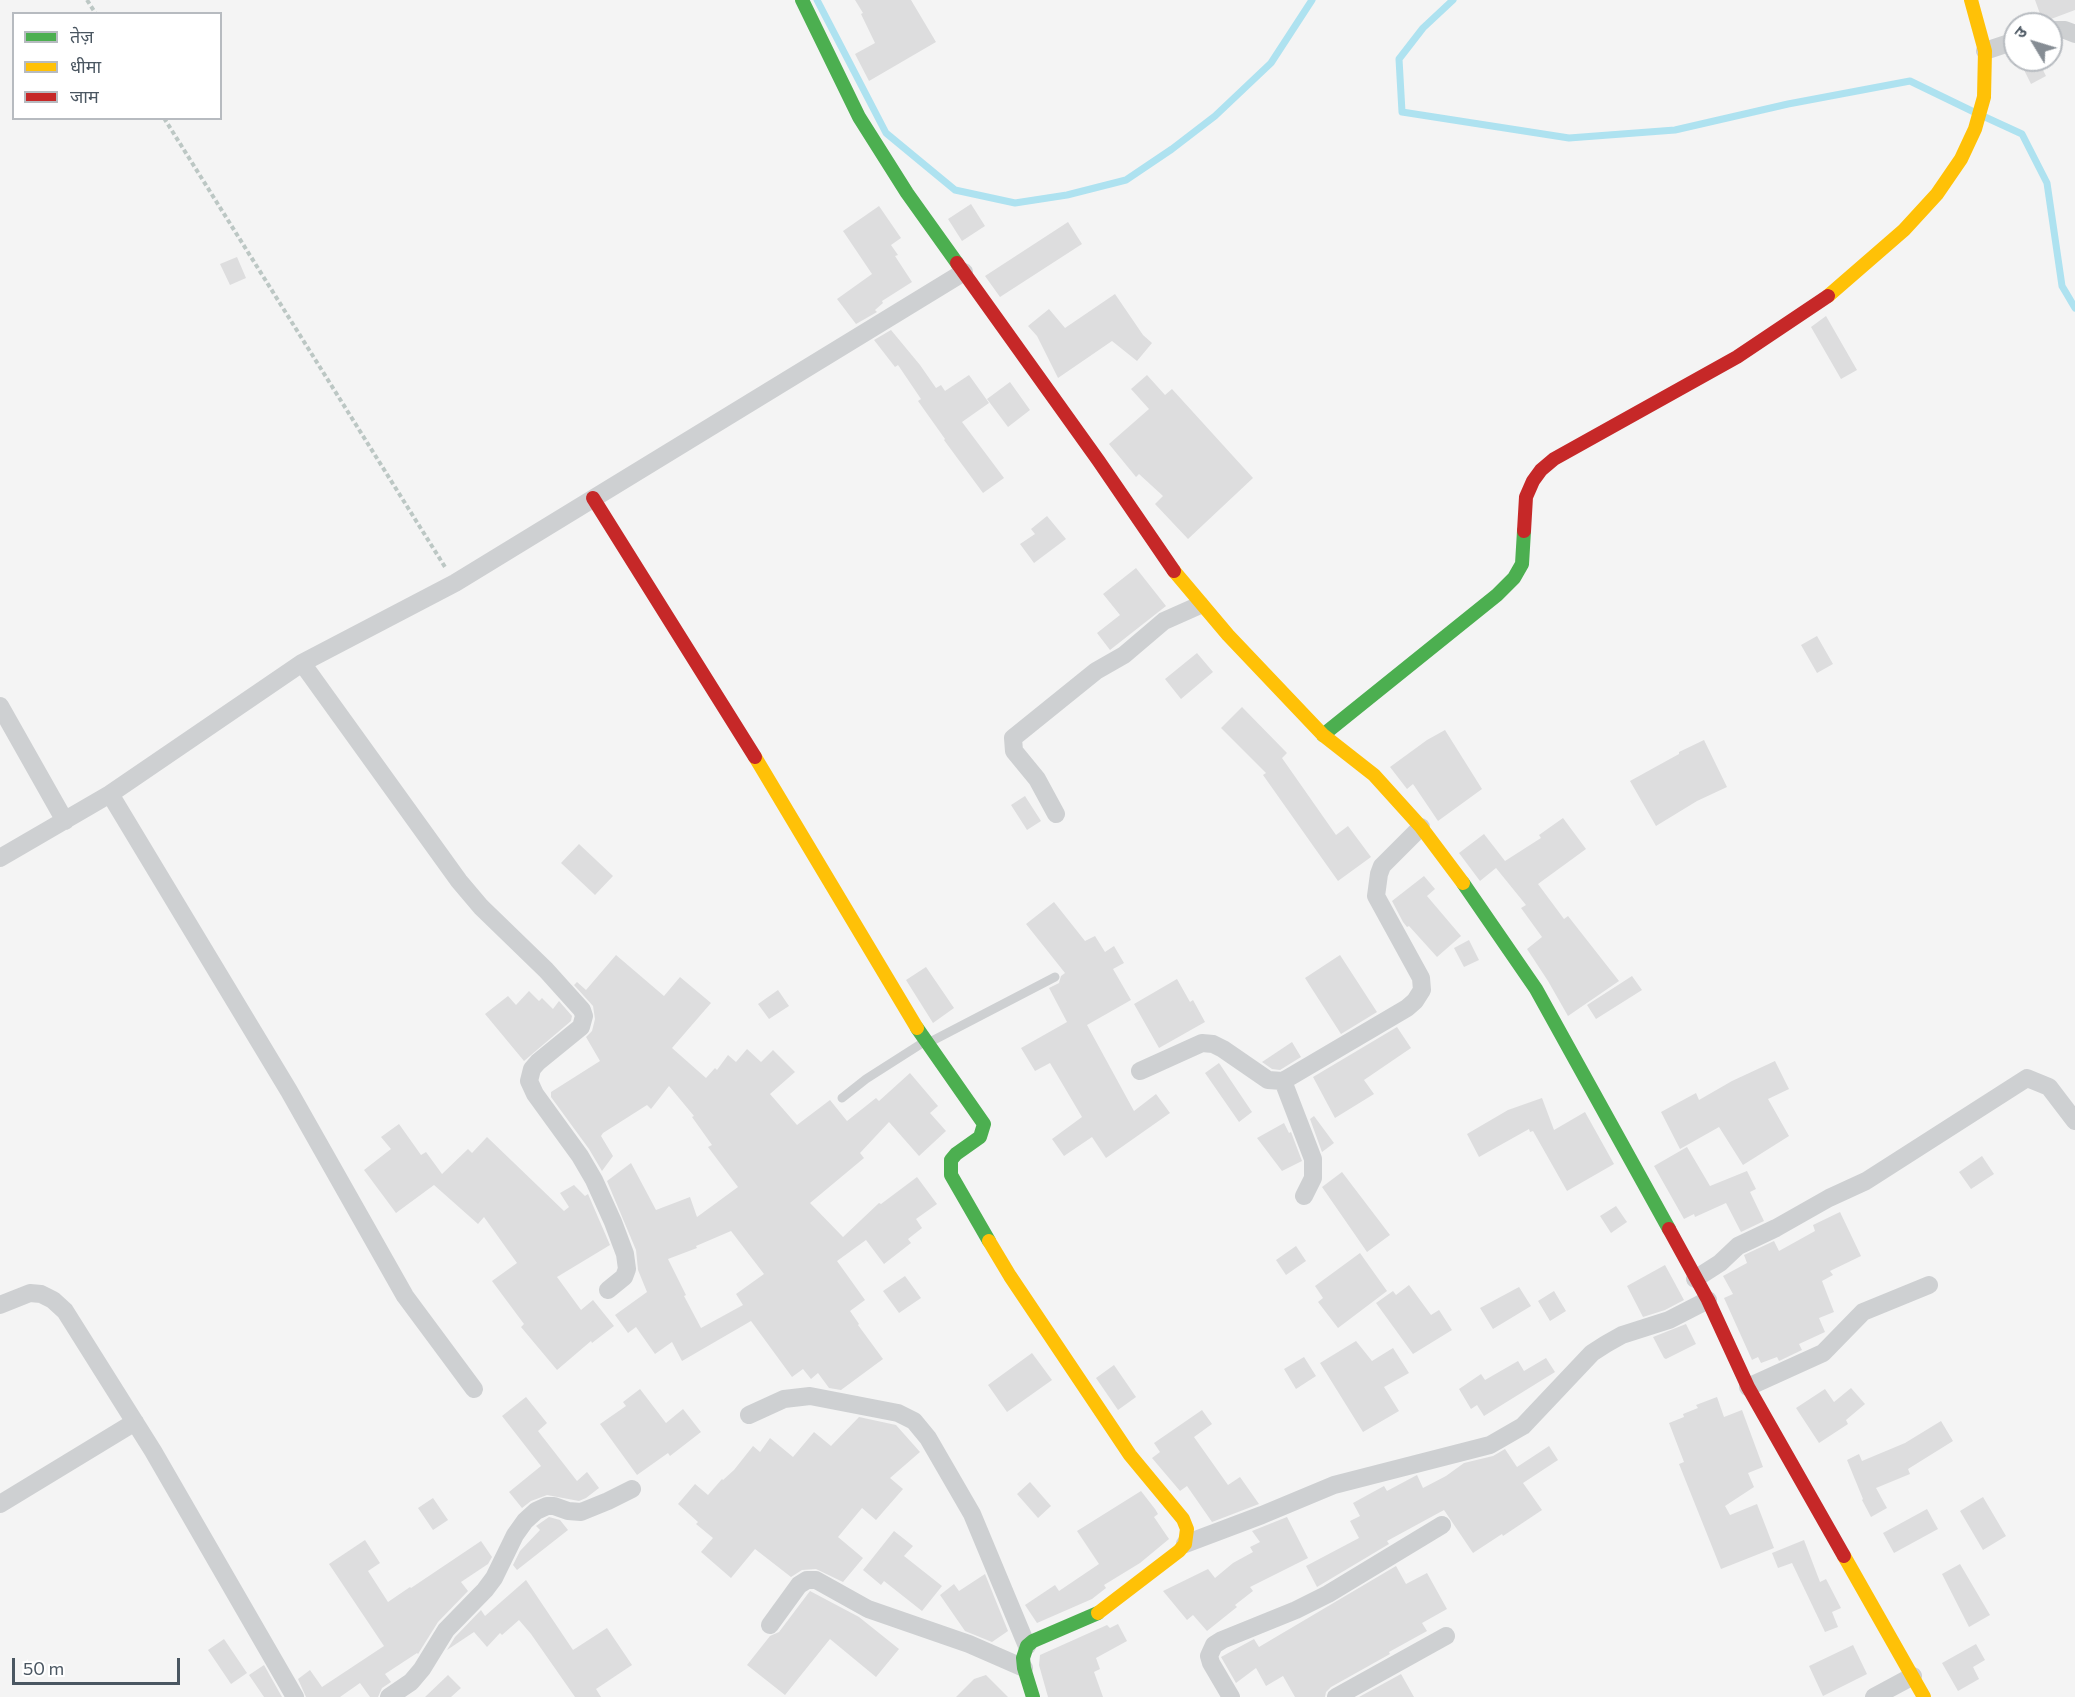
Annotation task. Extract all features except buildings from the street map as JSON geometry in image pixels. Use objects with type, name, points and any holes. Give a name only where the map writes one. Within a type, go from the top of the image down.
[{"type":"street","points":[[802,0],[859,117],[907,193],[1098,460],[1179,579],[1200,605],[1323,735],[1374,775],[1422,827],[1536,989],[1707,1300],[1748,1387],[1924,1697]]},
{"type":"street","points":[[1323,735],[1497,595],[1514,578],[1522,564],[1526,497],[1541,470],[1554,459],[1726,363],[1799,317],[1837,290],[1904,230],[1937,194],[1961,159],[1975,129],[1984,98],[1985,51],[1971,0]]},
{"type":"street","points":[[1985,51],[2003,45]]},
{"type":"street","points":[[0,858],[110,794],[302,663],[454,583],[964,272]]},
{"type":"street","points":[[593,498],[718,696],[927,1042],[984,1124],[980,1137],[951,1160],[951,1175],[1011,1276],[1130,1455],[1183,1519],[1187,1529],[1185,1544]]},
{"type":"street","points":[[1056,814],[1036,779],[1014,751],[1012,738],[1096,671],[1124,655],[1164,621],[1200,605]]},
{"type":"street","points":[[302,663],[459,881],[481,907],[546,970],[582,1010],[584,1016],[581,1027],[538,1062],[532,1069],[529,1081],[535,1094],[580,1156],[613,1222],[625,1254],[627,1269],[624,1277],[608,1290]]},
{"type":"street","points":[[0,706],[65,821]]},
{"type":"street","points":[[110,794],[289,1091],[405,1296],[474,1389]]},
{"type":"street","points":[[1140,1071],[1202,1042],[1223,1049],[1268,1080],[1283,1081],[1407,1008],[1422,990],[1421,978],[1376,896],[1382,866],[1422,827]]},
{"type":"street","points":[[1695,1279],[1720,1263],[1738,1246],[1866,1181],[2027,1078],[2049,1087],[2075,1121]]},
{"type":"street","points":[[1283,1081],[1313,1160],[1313,1178],[1304,1196]]},
{"type":"street","points":[[1748,1387],[1822,1353],[1863,1312],[1929,1285]]},
{"type":"street","points":[[0,1305],[30,1293],[40,1294],[53,1300],[65,1311],[135,1422],[295,1697]]},
{"type":"street","points":[[1033,1697],[1024,1668],[1023,1658],[1027,1646],[1033,1641],[1100,1612],[1185,1544],[1334,1485],[1490,1445],[1523,1426],[1592,1353],[1622,1335],[1669,1320],[1707,1300]]},
{"type":"street","points":[[749,1415],[784,1399],[810,1396],[898,1413],[914,1421],[927,1438],[972,1514],[1027,1646]]},
{"type":"street","points":[[0,1504],[135,1422]]},
{"type":"street","points":[[389,1697],[411,1682],[446,1630],[485,1590],[494,1578],[515,1535],[536,1511],[547,1506],[554,1506],[568,1511],[581,1512],[609,1502],[632,1489]]},
{"type":"street","points":[[1231,1697],[1211,1664],[1209,1656],[1214,1645],[1328,1594],[1442,1525]]},
{"type":"street","points":[[770,1625],[799,1585],[807,1580],[816,1580],[868,1609],[969,1644],[1024,1668]]},
{"type":"street","points":[[1335,1697],[1446,1636]]},
{"type":"street","points":[[1874,1697],[1913,1676]]},
{"type":"lane","points":[[842,1098],[866,1079],[927,1042],[1054,976]]},
{"type":"path","points":[[165,120],[454,583]]},
{"type":"waterway","points":[[817,0],[886,133],[955,190],[1015,203],[1067,195],[1126,180],[1172,149],[1215,116],[1271,63],[1312,0]]},
{"type":"waterway","points":[[1453,0],[1423,28],[1399,59],[1402,112],[1569,138],[1675,130],[1788,104],[1910,81],[1974,112]]},
{"type":"waterway","points":[[1985,117],[2022,134],[2047,183],[2062,286],[2075,308]]},
{"type":"traffic: fast","points":[[802,0],[859,117],[907,193],[957,263]]},
{"type":"traffic: fast","points":[[1323,735],[1497,595],[1514,578],[1522,564],[1524,531]]},
{"type":"traffic: fast","points":[[1463,883],[1536,989],[1669,1229]]},
{"type":"traffic: fast","points":[[917,1028],[984,1124],[980,1137],[951,1160],[951,1175],[989,1241]]},
{"type":"traffic: fast","points":[[1033,1697],[1024,1668],[1023,1658],[1027,1646],[1033,1641],[1098,1613]]},
{"type":"traffic: slow","points":[[1828,296],[1904,230],[1937,194],[1961,159],[1975,129],[1984,97],[1985,51],[1971,0]]},
{"type":"traffic: slow","points":[[1174,571],[1228,635],[1323,735],[1374,775],[1421,827],[1463,883]]},
{"type":"traffic: slow","points":[[755,757],[917,1028]]},
{"type":"traffic: slow","points":[[989,1241],[1130,1455],[1183,1519],[1187,1529],[1185,1544],[1179,1551],[1098,1613]]},
{"type":"traffic: slow","points":[[1844,1556],[1924,1697]]},
{"type":"traffic: jam","points":[[957,263],[1098,460],[1174,571]]},
{"type":"traffic: jam","points":[[1524,531],[1526,497],[1541,470],[1554,459],[1737,357],[1828,296]]},
{"type":"traffic: jam","points":[[593,498],[755,757]]},
{"type":"traffic: jam","points":[[1669,1229],[1708,1300],[1748,1387],[1844,1556]]}]
